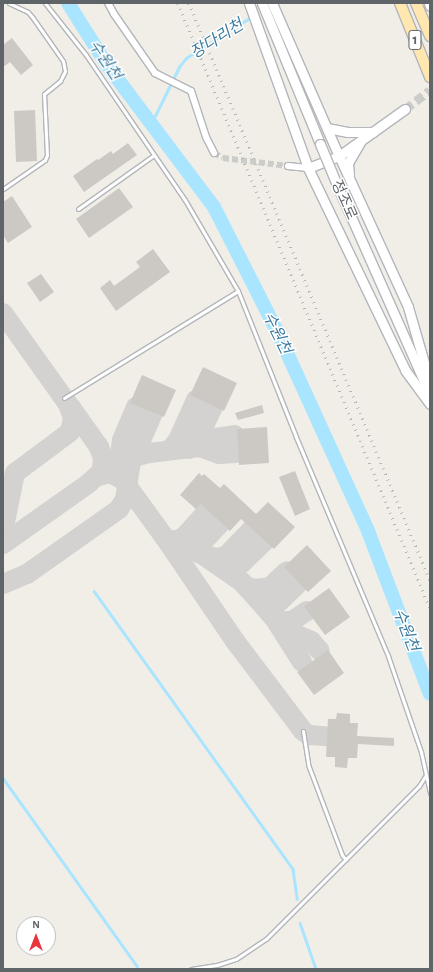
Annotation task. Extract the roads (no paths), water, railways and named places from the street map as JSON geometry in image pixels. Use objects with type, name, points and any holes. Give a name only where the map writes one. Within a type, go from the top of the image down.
[{"type":"main road","name":"1","points":[[400,3],[430,77]]},
{"type":"main road","name":"1","points":[[416,3],[430,36]]},
{"type":"street","points":[[108,3],[155,73],[191,91],[206,137],[214,153]]},
{"type":"street","points":[[249,3],[308,168],[405,370],[430,404]]},
{"type":"street","name":"정조로","points":[[262,3],[337,185],[430,395]]},
{"type":"street","points":[[273,5],[339,156],[408,307],[430,383]]},
{"type":"street","points":[[288,166],[308,168],[339,156],[405,109]]},
{"type":"street","points":[[327,128],[348,132],[373,132]]},
{"type":"street","points":[[350,180],[348,163],[361,141]]},
{"type":"lane","points":[[3,188],[45,160],[47,155],[44,94],[60,81],[65,71],[63,61],[33,18],[28,12],[9,3]]},
{"type":"lane","points":[[45,3],[86,55],[189,206],[238,291],[293,430],[388,656],[421,752],[430,793]]},
{"type":"lane","points":[[78,209],[154,156]]},
{"type":"lane","points":[[64,398],[238,291]]},
{"type":"lane","points":[[303,731],[309,767],[342,855],[346,860]]},
{"type":"lane","points":[[191,969],[217,965],[236,958],[252,950],[266,939],[419,786],[426,775]]},
{"type":"waterway","name":"수원천","points":[[68,3],[107,65],[214,207],[277,331],[368,531],[430,694]]},
{"type":"waterway","name":"장다리천","points":[[151,124],[179,67],[186,58],[251,17]]},
{"type":"waterway","points":[[94,591],[293,869],[297,899]]},
{"type":"waterway","points":[[3,778],[137,966]]},
{"type":"waterway","points":[[300,923],[316,969]]},
{"type":"tunnel","points":[[405,109],[430,90]]},
{"type":"tunnel","points":[[214,153],[223,158],[288,166]]},
{"type":"railway","points":[[178,3],[430,608]]},
{"type":"railway","points":[[189,3],[430,580]]}]
